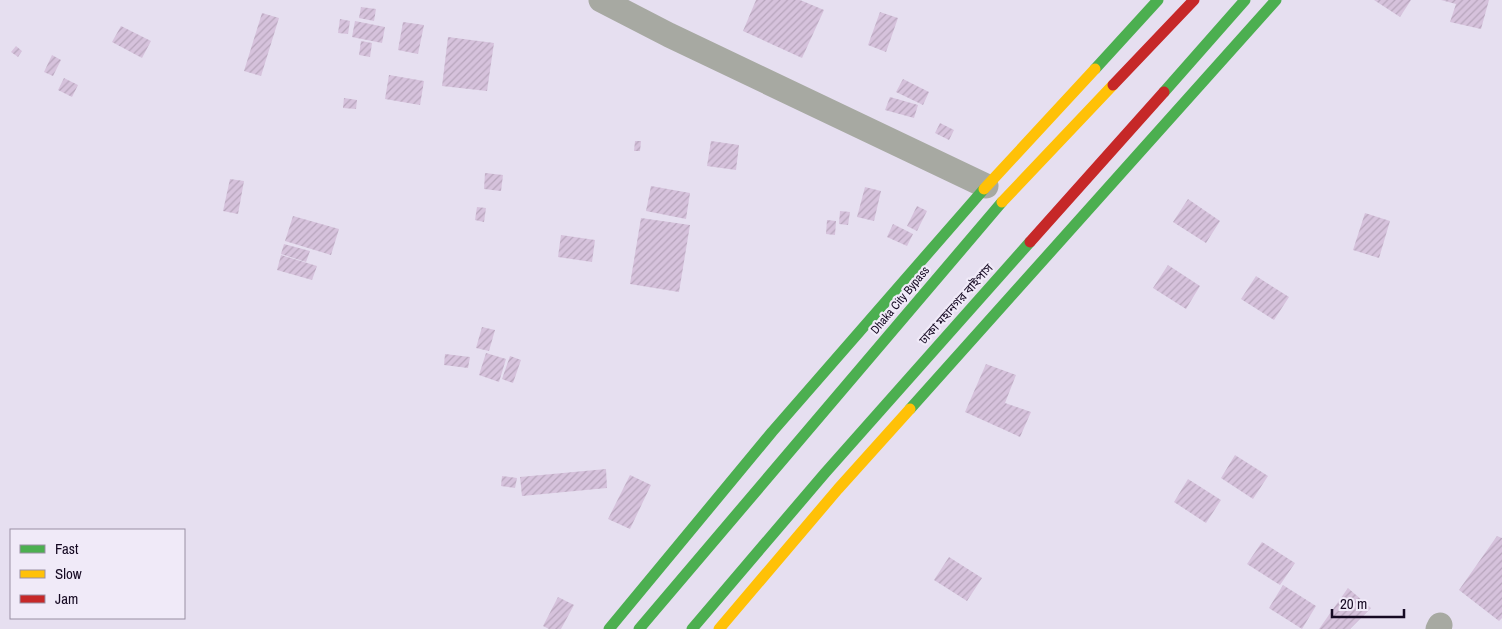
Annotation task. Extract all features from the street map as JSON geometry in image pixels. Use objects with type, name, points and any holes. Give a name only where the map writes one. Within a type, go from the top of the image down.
[{"type":"main road","points":[[609,629],[772,432],[986,186],[1158,0]]},
{"type":"main road","name":"Dhaka City Bypass","points":[[639,629],[1008,195],[1194,0]]},
{"type":"main road","name":"ঢাকা মহানগর বাইপাস","points":[[692,629],[825,472],[1245,0]]},
{"type":"main road","points":[[719,629],[845,481],[1276,0]]},
{"type":"street","points":[[602,0],[670,35],[986,186]]},
{"type":"building","points":[[756,0],[800,0],[824,10],[802,58],[743,31]]},
{"type":"building","points":[[1374,0],[1411,0],[1400,17]]},
{"type":"building","points":[[1441,0],[1489,0],[1481,29],[1450,22],[1456,4]]},
{"type":"building","points":[[361,7],[376,9],[374,21],[359,18]]},
{"type":"building","points":[[880,12],[898,18],[886,52],[868,45]]},
{"type":"building","points":[[262,13],[279,18],[261,76],[244,71]]},
{"type":"building","points":[[340,19],[350,21],[348,34],[338,33]]},
{"type":"building","points":[[355,21],[385,27],[382,43],[352,37]]},
{"type":"building","points":[[403,22],[424,25],[418,54],[398,50]]},
{"type":"building","points":[[121,26],[151,41],[142,58],[112,42]]},
{"type":"building","points":[[448,37],[494,43],[487,91],[442,86]]},
{"type":"building","points":[[361,41],[372,43],[370,57],[359,55]]},
{"type":"building","points":[[16,46],[22,51],[18,57],[11,52]]},
{"type":"building","points":[[52,55],[61,60],[53,76],[44,72]]},
{"type":"building","points":[[389,75],[424,81],[420,105],[385,99]]},
{"type":"building","points":[[64,78],[78,85],[72,97],[58,90]]},
{"type":"building","points":[[903,79],[929,92],[923,105],[896,92]]},
{"type":"building","points":[[890,97],[918,105],[914,118],[885,110]]},
{"type":"building","points":[[344,98],[357,100],[356,109],[343,108]]},
{"type":"building","points":[[940,123],[954,130],[949,140],[935,133]]},
{"type":"building","points":[[635,141],[641,141],[640,151],[634,151]]},
{"type":"building","points":[[711,141],[739,145],[736,170],[707,166]]},
{"type":"building","points":[[485,173],[503,175],[501,191],[484,189]]},
{"type":"building","points":[[230,179],[244,181],[238,214],[223,211]]},
{"type":"building","points":[[651,186],[690,193],[686,219],[646,211]]},
{"type":"building","points":[[865,187],[881,191],[874,221],[857,217]]},
{"type":"building","points":[[1188,199],[1220,221],[1206,243],[1173,222]]},
{"type":"building","points":[[917,206],[927,211],[917,231],[907,226]]},
{"type":"building","points":[[477,207],[486,208],[484,222],[475,220]]},
{"type":"building","points":[[840,211],[850,212],[848,225],[839,224]]},
{"type":"building","points":[[1365,213],[1390,221],[1379,258],[1353,250]]},
{"type":"building","points":[[293,216],[339,229],[331,255],[285,241]]},
{"type":"building","points":[[641,218],[690,225],[679,292],[630,284]]},
{"type":"building","points":[[827,220],[836,221],[835,235],[826,234]]},
{"type":"building","points":[[893,224],[913,234],[907,246],[887,237]]},
{"type":"building","points":[[561,235],[595,240],[592,262],[558,257]]},
{"type":"building","points":[[284,244],[310,251],[306,262],[281,254]]},
{"type":"building","points":[[281,255],[317,266],[312,280],[277,270]]},
{"type":"building","points":[[1168,265],[1200,286],[1186,309],[1153,288]]},
{"type":"building","points":[[1256,276],[1289,297],[1274,320],[1241,299]]},
{"type":"building","points":[[482,327],[495,330],[489,351],[476,348]]},
{"type":"building","points":[[486,353],[506,359],[499,382],[479,375]]},
{"type":"building","points":[[445,354],[470,357],[468,368],[444,365]]},
{"type":"building","points":[[510,356],[521,360],[513,383],[502,379]]},
{"type":"building","points":[[986,364],[1016,375],[1005,403],[1031,412],[1020,437],[965,412]]},
{"type":"building","points":[[1235,455],[1268,476],[1253,499],[1221,478]]},
{"type":"building","points":[[606,469],[607,488],[522,496],[520,477]]},
{"type":"building","points":[[630,475],[651,485],[630,529],[608,519]]},
{"type":"building","points":[[502,476],[517,478],[515,488],[501,486]]},
{"type":"building","points":[[1188,479],[1221,500],[1206,523],[1174,502]]},
{"type":"building","points":[[1497,536],[1502,538],[1502,618],[1499,621],[1459,590]]},
{"type":"building","points":[[1262,542],[1295,563],[1280,585],[1247,564]]},
{"type":"building","points":[[949,557],[982,578],[967,601],[934,580]]},
{"type":"building","points":[[1283,585],[1316,606],[1302,629],[1269,608]]},
{"type":"building","points":[[1348,588],[1371,608],[1350,629],[1319,629]]},
{"type":"building","points":[[558,597],[574,605],[561,629],[549,629],[543,626]]},
{"type":"traffic: fast","points":[[1095,69],[1158,0]]},
{"type":"traffic: fast","points":[[1164,92],[1245,0]]},
{"type":"traffic: fast","points":[[910,409],[1276,0]]},
{"type":"traffic: fast","points":[[609,629],[772,432],[984,189]]},
{"type":"traffic: fast","points":[[639,629],[1002,202]]},
{"type":"traffic: fast","points":[[692,629],[825,473],[1030,242]]},
{"type":"traffic: slow","points":[[984,189],[1095,69]]},
{"type":"traffic: slow","points":[[1002,202],[1113,85]]},
{"type":"traffic: slow","points":[[719,629],[838,489],[910,409]]},
{"type":"traffic: jam","points":[[1113,85],[1194,0]]},
{"type":"traffic: jam","points":[[1030,242],[1164,92]]}]
